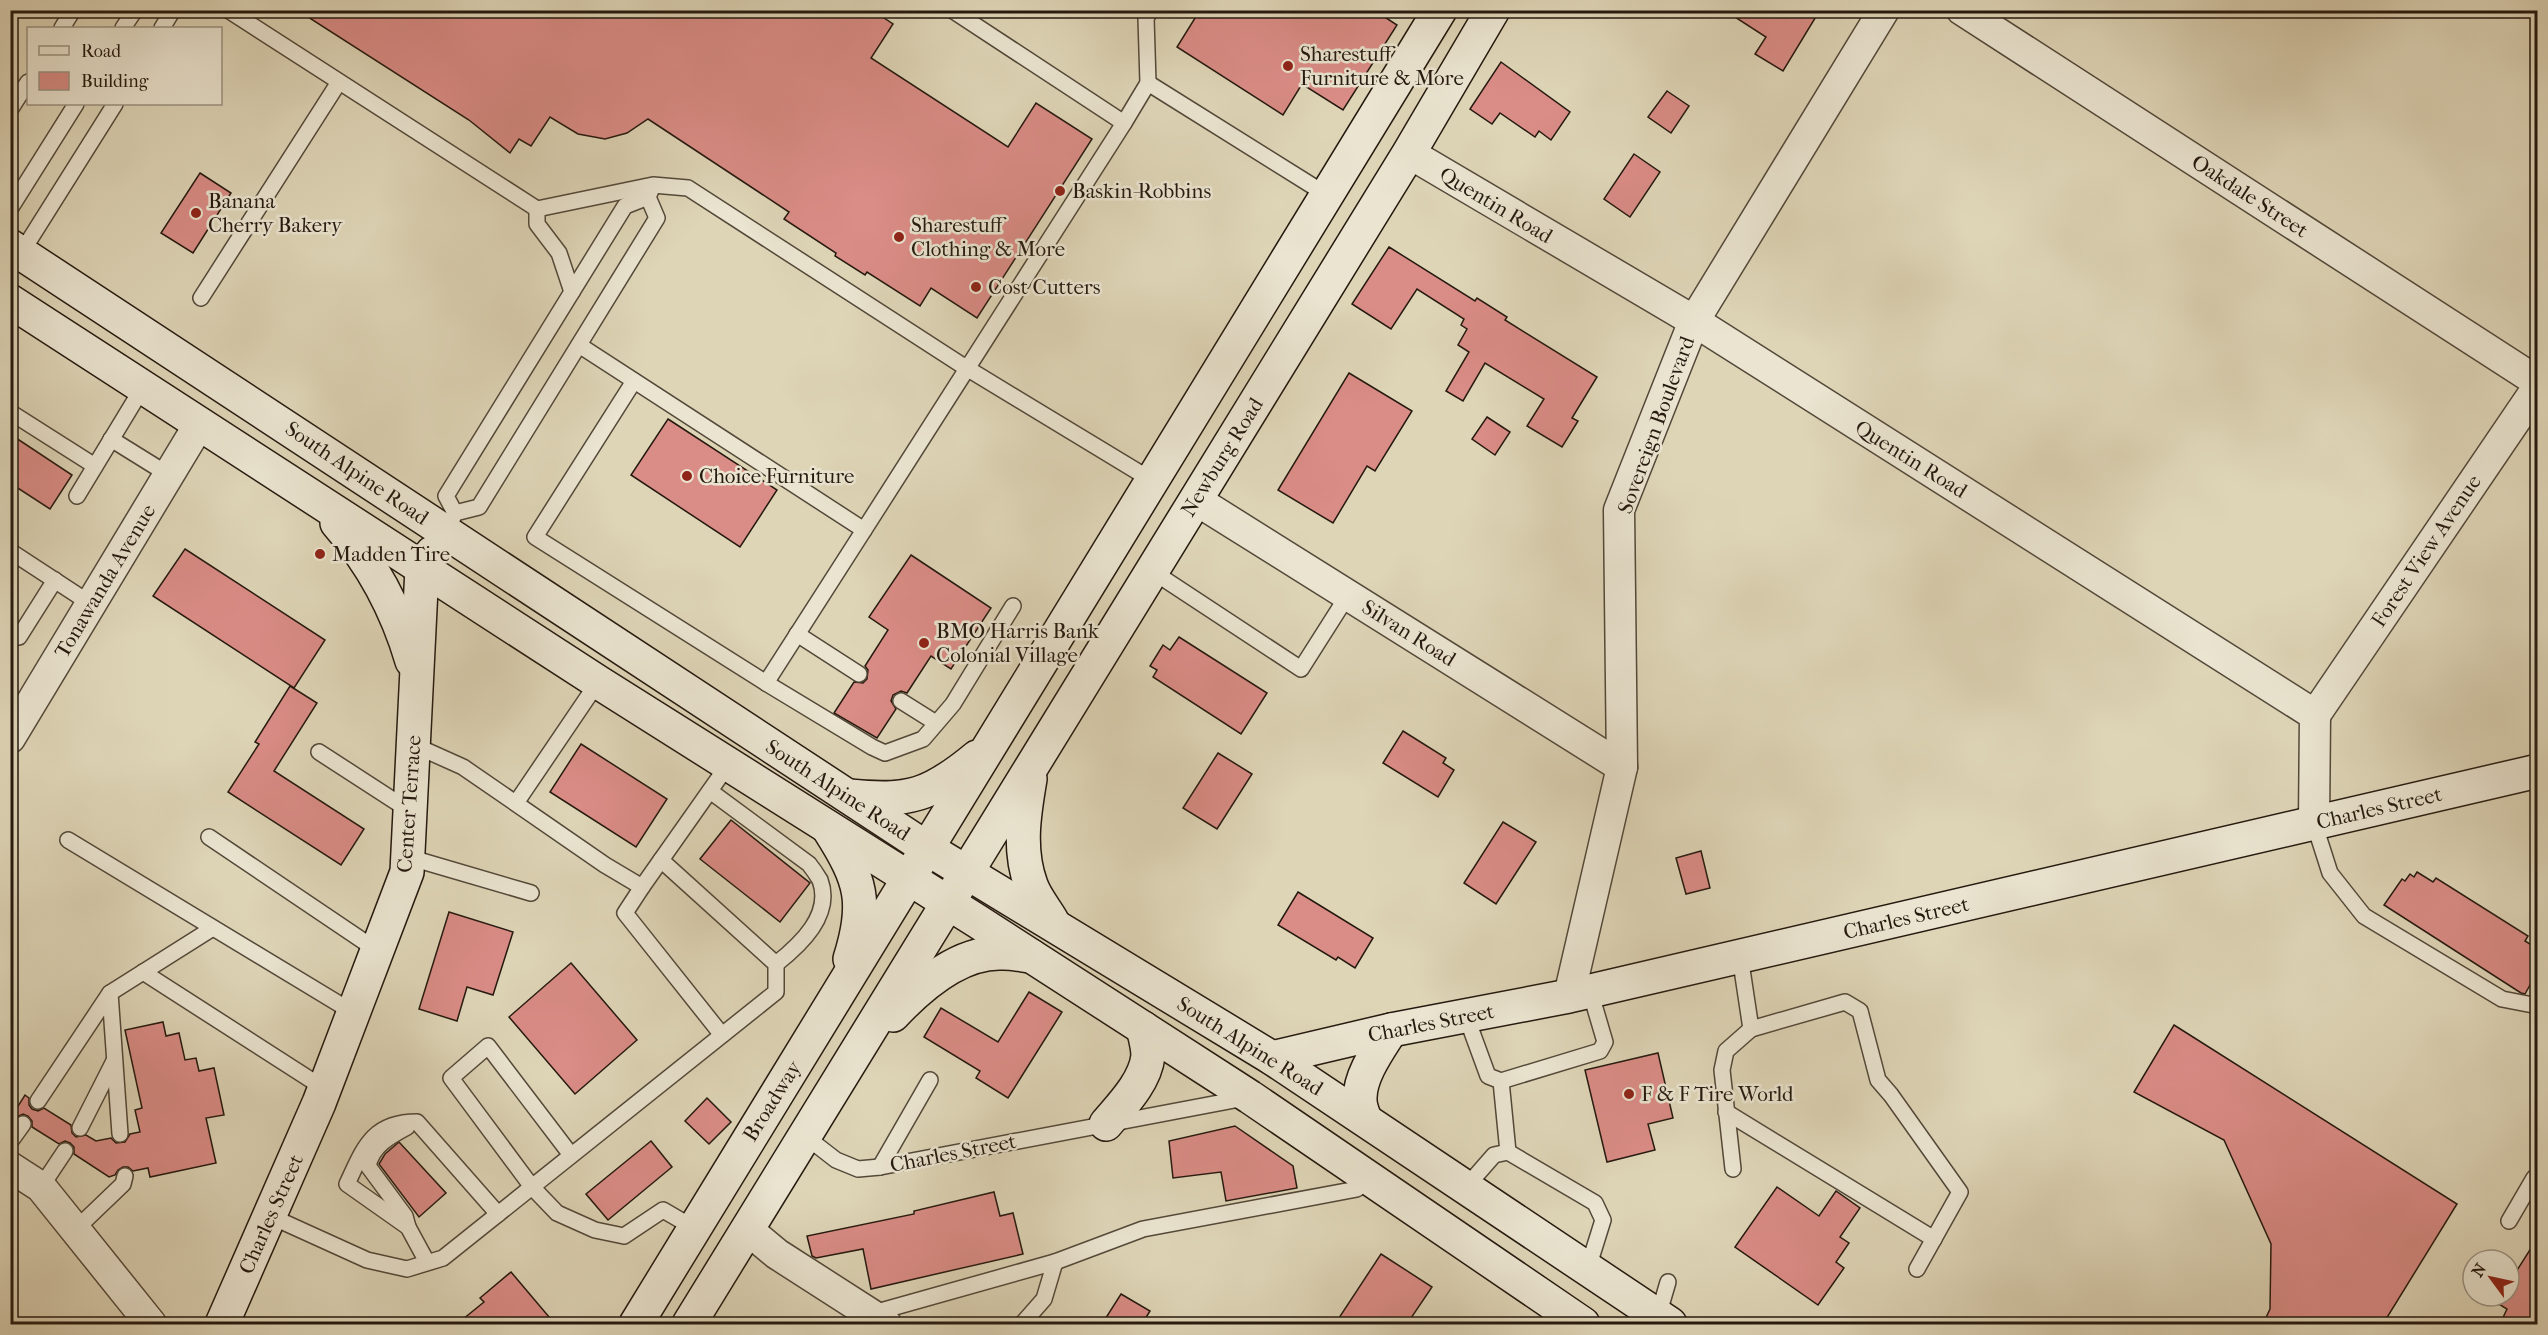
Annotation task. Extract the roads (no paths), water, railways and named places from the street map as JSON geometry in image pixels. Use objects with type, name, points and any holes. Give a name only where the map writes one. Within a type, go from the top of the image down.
[{"type":"main road","points":[[910,879],[1440,10]]},
{"type":"main road","name":"Newburg Road","points":[[949,903],[1409,153],[1493,10]]},
{"type":"main road","points":[[1327,195],[1367,221]]},
{"type":"main road","name":"South Alpine Road","points":[[14,254],[451,523],[847,796],[928,849],[1272,1058],[1588,1268],[1660,1322]]},
{"type":"main road","name":"South Alpine Road","points":[[10,301],[598,682],[949,903],[1250,1097],[1583,1324]]},
{"type":"main road","points":[[316,499],[356,544],[384,590],[407,643],[417,676]]},
{"type":"main road","points":[[422,568],[451,523]]},
{"type":"main road","name":"Center Terrace","points":[[322,1096],[407,872],[422,568]]},
{"type":"main road","points":[[847,796],[884,800],[913,797],[945,783],[993,744]]},
{"type":"main road","points":[[1032,766],[1025,806],[1023,850],[1031,886],[1054,925]]},
{"type":"main road","name":"Charles Street","points":[[1272,1058],[1391,1030],[1580,994],[2538,771]]},
{"type":"main road","points":[[828,827],[852,865],[861,900],[858,934],[843,987]]},
{"type":"main road","name":"Broadway","points":[[636,1324],[910,879]]},
{"type":"main road","points":[[689,1324],[949,903]]},
{"type":"main road","points":[[852,1060],[904,1003],[936,975],[966,959],[1001,952],[1033,957]]},
{"type":"main road","points":[[1106,1124],[1127,1100],[1143,1073],[1148,1054],[1143,1028]]},
{"type":"main road","points":[[1365,1119],[1360,1100],[1364,1083],[1376,1054],[1391,1030]]},
{"type":"main road","name":"Charles Street","points":[[222,1324],[322,1096]]},
{"type":"street","name":"Sovereign Boulevard","points":[[1580,994],[1622,767],[1619,510],[1694,321],[1884,10]]},
{"type":"street","name":"Oakdale Street","points":[[1962,10],[2538,382]]},
{"type":"street","name":"Quentin Road","points":[[1409,153],[1694,321],[2315,715]]},
{"type":"street","name":"Forest View Avenue","points":[[2315,715],[2538,387]]},
{"type":"street","name":"Tonawanda Avenue","points":[[14,725],[201,423]]},
{"type":"street","name":"Silvan Road","points":[[1196,500],[1622,767]]},
{"type":"street","points":[[2314,823],[2315,715]]},
{"type":"street","points":[[10,1167],[41,1187],[151,1324]]},
{"type":"street","points":[[747,1229],[777,1254],[878,1319]]},
{"type":"lane","points":[[63,27],[73,10]]},
{"type":"lane","points":[[124,27],[135,10]]},
{"type":"lane","points":[[163,27],[173,10]]},
{"type":"lane","points":[[228,10],[537,208],[651,191],[688,188],[969,369],[1153,481]]},
{"type":"lane","points":[[951,10],[1124,123]]},
{"type":"lane","points":[[766,683],[969,369],[1148,83],[1146,18],[1151,10]]},
{"type":"lane","points":[[201,298],[339,82]]},
{"type":"lane","points":[[10,110],[27,83]]},
{"type":"lane","points":[[1148,83],[1327,195]]},
{"type":"lane","points":[[10,209],[75,105]]},
{"type":"lane","points":[[14,254],[114,105]]},
{"type":"lane","points":[[651,191],[657,218],[479,507],[451,523],[446,496],[624,206],[651,191]]},
{"type":"lane","points":[[537,208],[537,224],[559,253],[572,292]]},
{"type":"lane","points":[[579,345],[864,530]]},
{"type":"lane","points":[[634,381],[535,537],[872,747],[885,753],[923,739],[953,704],[1013,606]]},
{"type":"lane","points":[[77,496],[143,387]]},
{"type":"lane","points":[[10,412],[95,466]]},
{"type":"lane","points":[[111,439],[169,476]]},
{"type":"lane","points":[[10,551],[91,604]]},
{"type":"lane","points":[[1152,571],[1301,669],[1348,595]]},
{"type":"lane","points":[[10,631],[19,637],[56,580]]},
{"type":"lane","points":[[797,634],[859,674]]},
{"type":"lane","points":[[516,803],[598,682]]},
{"type":"lane","points":[[901,701],[936,723]]},
{"type":"lane","points":[[414,745],[463,767],[642,887]]},
{"type":"lane","points":[[319,753],[410,811]]},
{"type":"lane","points":[[722,1035],[625,912],[728,765]]},
{"type":"lane","points":[[710,791],[809,864],[820,881],[822,905],[813,928],[793,950],[776,964]]},
{"type":"lane","points":[[2314,823],[2330,873],[2364,916],[2502,999],[2538,1006]]},
{"type":"lane","points":[[209,837],[378,951]]},
{"type":"lane","points":[[68,840],[354,1013]]},
{"type":"lane","points":[[408,857],[531,892]]},
{"type":"lane","points":[[270,1216],[367,1260],[407,1269],[443,1258],[776,992],[776,964],[661,860]]},
{"type":"lane","points":[[38,1101],[110,993],[213,928]]},
{"type":"lane","points":[[1740,956],[1751,1029]]},
{"type":"lane","points":[[143,972],[322,1096]]},
{"type":"lane","points":[[110,993],[120,1134]]},
{"type":"lane","points":[[1466,1016],[1488,1076],[1501,1082],[1600,1051],[1605,1042],[1580,994]]},
{"type":"lane","points":[[1733,1169],[1722,1070],[1726,1051],[1751,1029],[1845,1002],[1860,1011],[1878,1080],[1960,1192],[1917,1269]]},
{"type":"lane","points":[[571,1155],[489,1046],[452,1078],[532,1186],[557,1213],[595,1230],[624,1236],[663,1210],[694,1228]]},
{"type":"lane","points":[[80,1128],[115,1058]]},
{"type":"lane","points":[[880,1167],[930,1080]]},
{"type":"lane","points":[[1501,1082],[1509,1152]]},
{"type":"lane","name":"Charles Street","points":[[805,1136],[836,1160],[858,1169],[880,1167],[1250,1097]]},
{"type":"lane","points":[[1726,1112],[1934,1239]]},
{"type":"lane","points":[[408,1227],[347,1184],[366,1143],[381,1130],[399,1122],[417,1122],[498,1214]]},
{"type":"lane","points":[[417,1122],[379,1145],[370,1155],[368,1166],[405,1216],[408,1227],[427,1262]]},
{"type":"lane","points":[[10,1142],[23,1124]]},
{"type":"lane","points":[[41,1187],[65,1151]]},
{"type":"lane","points":[[1466,1187],[1494,1155],[1509,1152],[1595,1203],[1603,1220],[1588,1268]]},
{"type":"lane","points":[[75,1230],[123,1184],[125,1176]]},
{"type":"lane","points":[[2509,1221],[2536,1177]]},
{"type":"lane","points":[[878,1319],[1055,1262],[1143,1229],[1357,1189]]},
{"type":"lane","points":[[1022,1324],[1044,1299],[1055,1262]]},
{"type":"lane","points":[[1660,1322],[1668,1282]]},
{"type":"place","name":"Sharestuff Furniture & More","points":[[1288,66]]},
{"type":"place","name":"Baskin-Robbins","points":[[1060,191]]},
{"type":"place","name":"Banana Cherry Bakery","points":[[196,213]]},
{"type":"place","name":"Sharestuff Clothing & More","points":[[899,237]]},
{"type":"place","name":"Cost Cutters","points":[[976,287]]},
{"type":"place","name":"Choice Furniture","points":[[687,476]]},
{"type":"place","name":"Madden Tire","points":[[320,554]]},
{"type":"place","name":"BMO Harris Bank Colonial Village","points":[[924,643]]},
{"type":"place","name":"F & F Tire World","points":[[1629,1094]]}]
